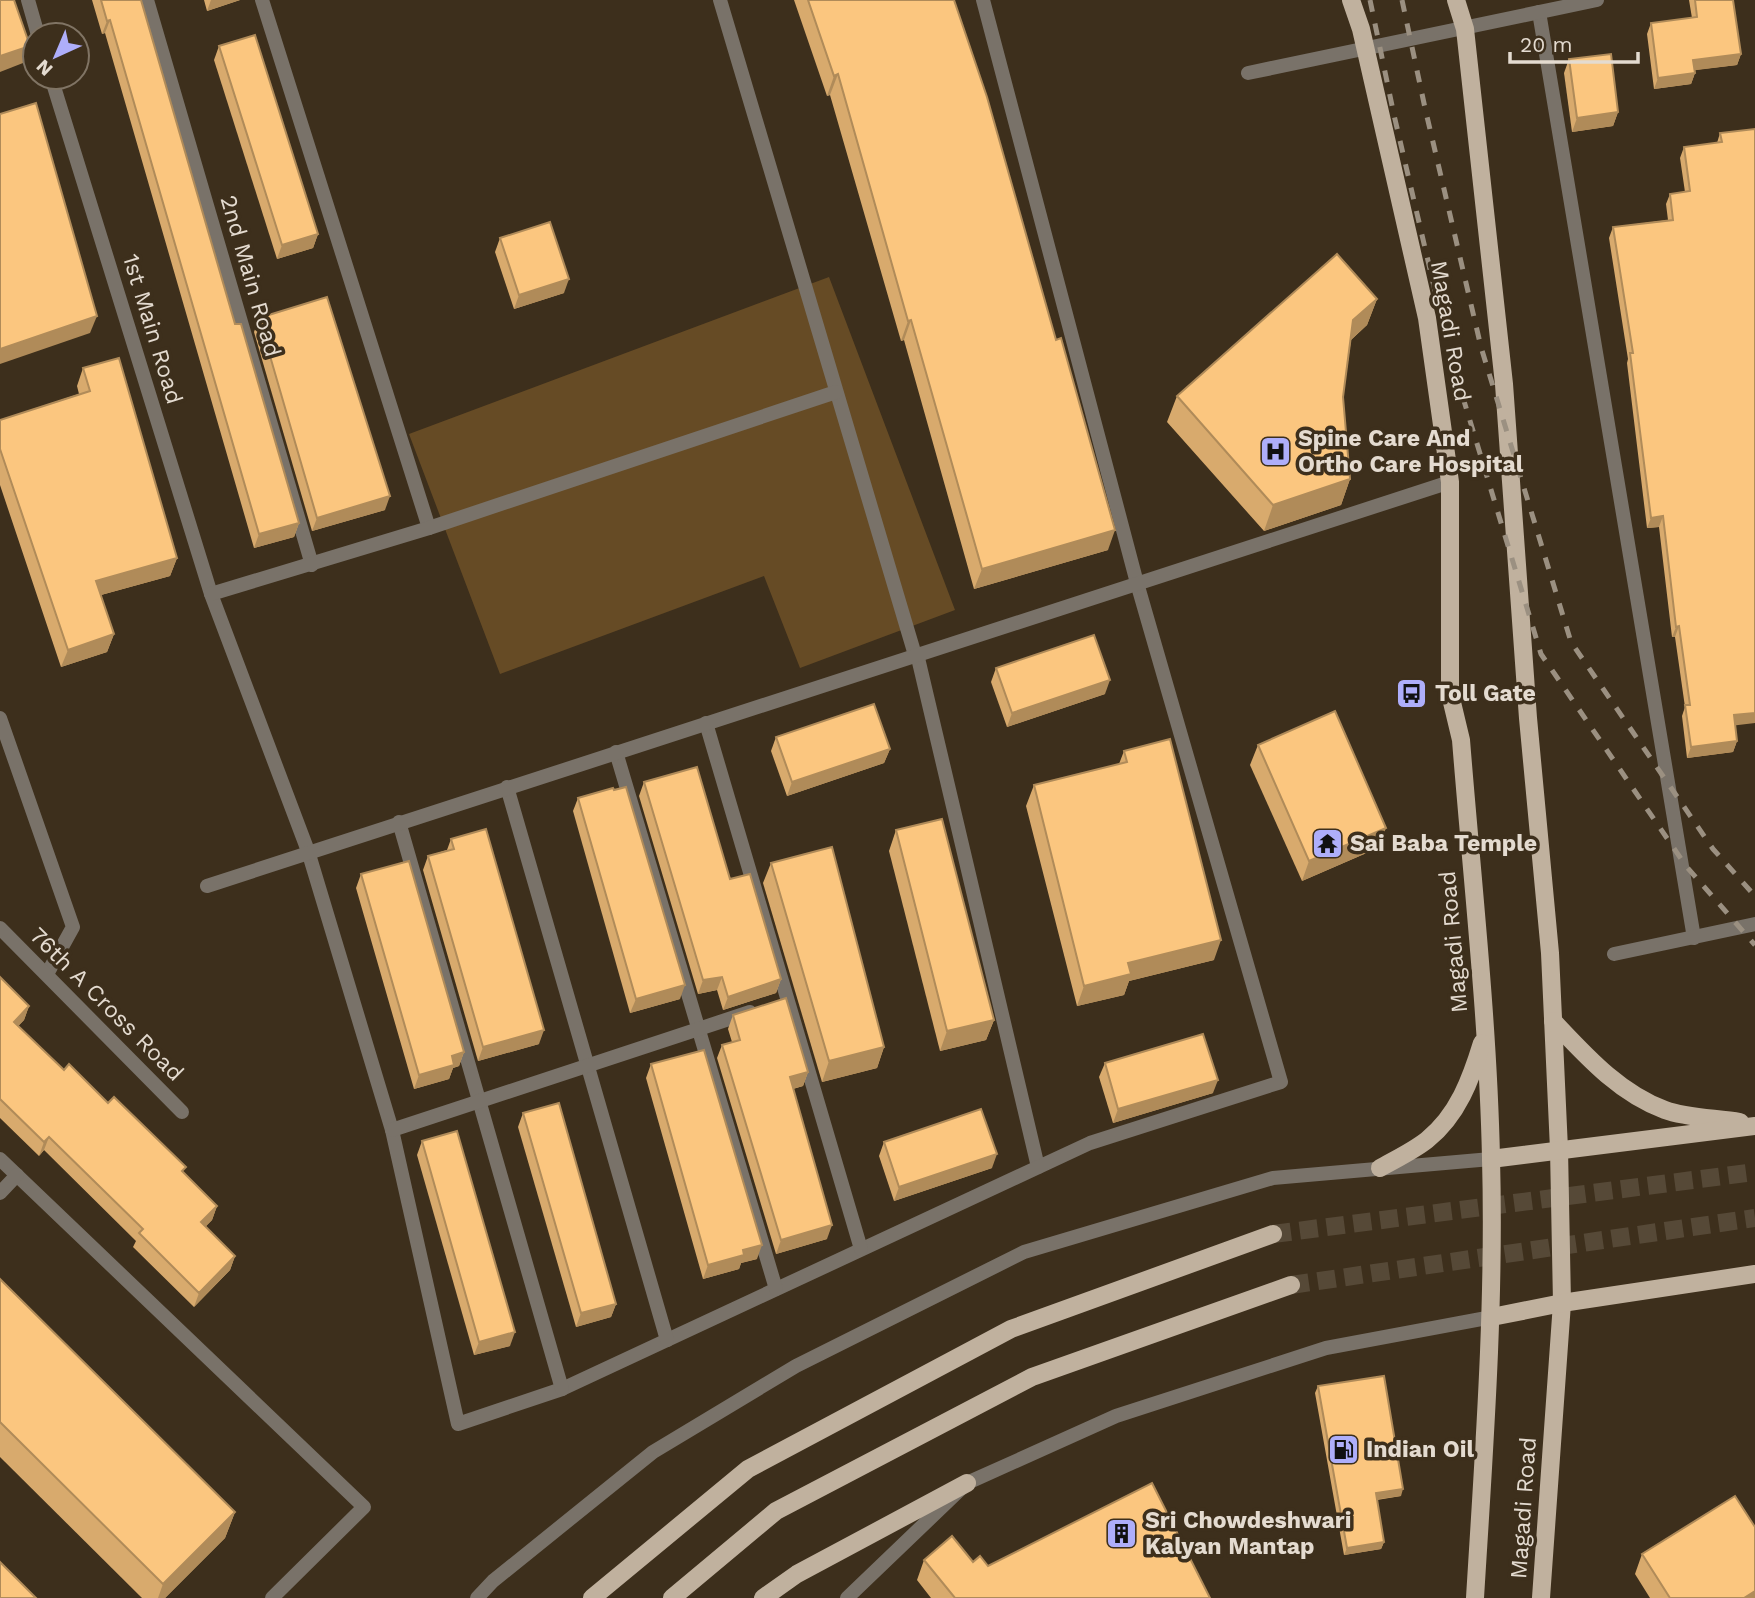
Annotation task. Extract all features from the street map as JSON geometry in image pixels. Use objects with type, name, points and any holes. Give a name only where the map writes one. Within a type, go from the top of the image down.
[{"type":"main road","name":"Magadi Road","points":[[1351,0],[1427,318],[1450,482],[1450,694],[1461,740],[1485,1035],[1491,1159],[1492,1317],[1475,1598]]},
{"type":"main road","name":"Magadi Road","points":[[1455,0],[1465,29],[1504,384],[1528,718],[1550,953],[1559,1149],[1562,1303],[1541,1598]]},
{"type":"main road","points":[[1553,1021],[1591,1061],[1625,1091],[1667,1111],[1755,1125]]},
{"type":"main road","points":[[1380,1168],[1427,1140],[1450,1114],[1468,1088],[1485,1035]]},
{"type":"main road","points":[[1491,1159],[1755,1125]]},
{"type":"main road","points":[[592,1598],[748,1469],[760,1462],[1011,1329],[1273,1234]]},
{"type":"main road","points":[[1492,1317],[1562,1303],[1755,1274]]},
{"type":"main road","points":[[672,1598],[776,1511],[1032,1377],[1291,1285]]},
{"type":"main road","points":[[763,1598],[797,1574],[967,1483]]},
{"type":"street","points":[[28,0],[34,21]]},
{"type":"street","name":"2nd Main Road","points":[[147,0],[312,565]]},
{"type":"street","points":[[262,0],[429,528]]},
{"type":"street","points":[[720,0],[918,658],[1038,1167]]},
{"type":"street","points":[[398,822],[562,1389],[1090,1143],[1281,1082],[1138,583],[983,0]]},
{"type":"street","points":[[1248,73],[1465,29],[1566,3],[1597,0]]},
{"type":"street","points":[[1539,12],[1694,938]]},
{"type":"street","name":"1st Main Road","points":[[55,91],[211,594],[308,852],[392,1130],[458,1424],[562,1389]]},
{"type":"street","points":[[211,594],[429,528],[836,392]]},
{"type":"street","points":[[207,886],[1450,482]]},
{"type":"street","points":[[0,718],[73,927],[47,974]]},
{"type":"street","points":[[706,723],[775,1003],[861,1249]]},
{"type":"street","points":[[615,752],[776,1289]]},
{"type":"street","points":[[507,787],[667,1340]]},
{"type":"street","points":[[1614,954],[1755,924]]},
{"type":"street","name":"76th A Cross Road","points":[[0,928],[182,1112]]},
{"type":"street","points":[[392,1130],[775,1003]]},
{"type":"street","points":[[0,1159],[364,1507],[272,1598]]},
{"type":"street","points":[[477,1598],[494,1581],[653,1452],[796,1366],[1024,1252],[1272,1178],[1491,1159]]},
{"type":"street","points":[[0,1193],[17,1175]]},
{"type":"street","points":[[847,1598],[967,1483],[1116,1416],[1326,1348],[1492,1317]]},
{"type":"shaded area","points":[[829,277],[955,610],[800,668],[764,576],[500,674],[409,434]]},
{"type":"building","points":[[0,0],[14,0],[21,21],[21,49],[0,56]]},
{"type":"building","points":[[101,0],[141,0],[235,324],[241,324],[299,523],[259,534],[110,20],[107,21]]},
{"type":"building","points":[[808,0],[954,0],[987,97],[1056,340],[1061,338],[1115,530],[982,569],[838,74],[834,76]]},
{"type":"building","points":[[1695,0],[1733,0],[1741,54],[1693,60],[1695,73],[1658,78],[1651,23],[1697,17]]},
{"type":"building","points":[[255,35],[318,234],[282,245],[219,46]]},
{"type":"building","points":[[1611,54],[1618,112],[1577,118],[1569,59]]},
{"type":"building","points":[[36,103],[97,316],[0,349],[0,114]]},
{"type":"building","points":[[1755,129],[1755,713],[1734,715],[1737,741],[1691,747],[1685,705],[1690,705],[1679,626],[1676,627],[1663,516],[1651,518],[1630,353],[1633,353],[1613,227],[1673,220],[1670,194],[1690,191],[1684,147],[1722,142],[1720,133]]},
{"type":"building","points":[[550,222],[569,279],[519,295],[500,238]]},
{"type":"building","points":[[1337,254],[1377,299],[1353,320],[1343,397],[1350,479],[1273,505],[1177,396]]},
{"type":"building","points":[[327,297],[390,496],[317,518],[259,318]]},
{"type":"building","points":[[119,358],[177,558],[96,581],[114,634],[68,650],[0,449],[0,420],[90,391],[83,368]]},
{"type":"building","points":[[1094,635],[1110,680],[1012,713],[996,668]]},
{"type":"building","points":[[874,704],[890,749],[792,782],[776,737]]},
{"type":"building","points":[[1335,711],[1386,828],[1309,861],[1258,745]]},
{"type":"building","points":[[1170,739],[1221,940],[1128,963],[1131,974],[1084,986],[1034,785],[1127,762],[1124,751]]},
{"type":"building","points":[[697,767],[730,879],[750,874],[781,979],[728,997],[722,977],[703,980],[644,782]]},
{"type":"building","points":[[626,787],[685,985],[636,999],[578,798]]},
{"type":"building","points":[[942,819],[994,1020],[947,1031],[896,830]]},
{"type":"building","points":[[486,829],[544,1030],[483,1047],[428,856],[454,849],[451,839]]},
{"type":"building","points":[[832,847],[884,1047],[829,1061],[771,863]]},
{"type":"building","points":[[409,861],[464,1052],[452,1056],[454,1065],[419,1075],[361,874]]},
{"type":"building","points":[[0,977],[29,1006],[14,1022],[64,1070],[69,1064],[108,1103],[114,1097],[186,1167],[182,1171],[217,1206],[201,1222],[235,1256],[199,1293],[139,1233],[143,1229],[49,1137],[44,1142],[0,1099]]},
{"type":"building","points":[[786,998],[808,1072],[790,1077],[832,1225],[781,1240],[722,1045],[740,1040],[733,1015]]},
{"type":"building","points":[[1203,1034],[1218,1080],[1118,1109],[1105,1063]]},
{"type":"building","points":[[704,1050],[762,1245],[743,1250],[744,1255],[708,1265],[651,1064]]},
{"type":"building","points":[[559,1103],[616,1304],[581,1313],[523,1113]]},
{"type":"building","points":[[981,1109],[997,1154],[899,1187],[884,1142]]},
{"type":"building","points":[[457,1131],[515,1332],[479,1342],[422,1141]]},
{"type":"building","points":[[0,1279],[235,1512],[163,1584],[0,1422]]},
{"type":"building","points":[[1384,1376],[1403,1489],[1376,1493],[1384,1542],[1347,1548],[1318,1386]]},
{"type":"building","points":[[1152,1483],[1210,1598],[955,1598],[924,1560],[952,1536],[973,1562],[980,1556],[988,1566]]},
{"type":"building","points":[[1735,1496],[1755,1527],[1755,1591],[1744,1598],[1670,1598],[1642,1554]]},
{"type":"building","points":[[0,1562],[36,1598],[0,1598]]},
{"type":"tunnel","points":[[1273,1234],[1755,1172]]},
{"type":"tunnel","points":[[1291,1285],[1755,1218]]},
{"type":"railway","points":[[1370,0],[1450,355],[1541,654],[1686,866],[1755,945]]},
{"type":"railway","points":[[1402,0],[1481,347],[1571,642],[1713,849],[1755,896]]},
{"type":"place","name":"Spine Care And Ortho Care Hospital","points":[[1275,451]]},
{"type":"place","name":"Toll Gate","points":[[1412,693]]},
{"type":"place","name":"Sai Baba Temple","points":[[1327,843]]},
{"type":"place","name":"Indian Oil","points":[[1343,1449]]},
{"type":"place","name":"Sri Chowdeshwari Kalyan Mantap","points":[[1122,1533]]}]
